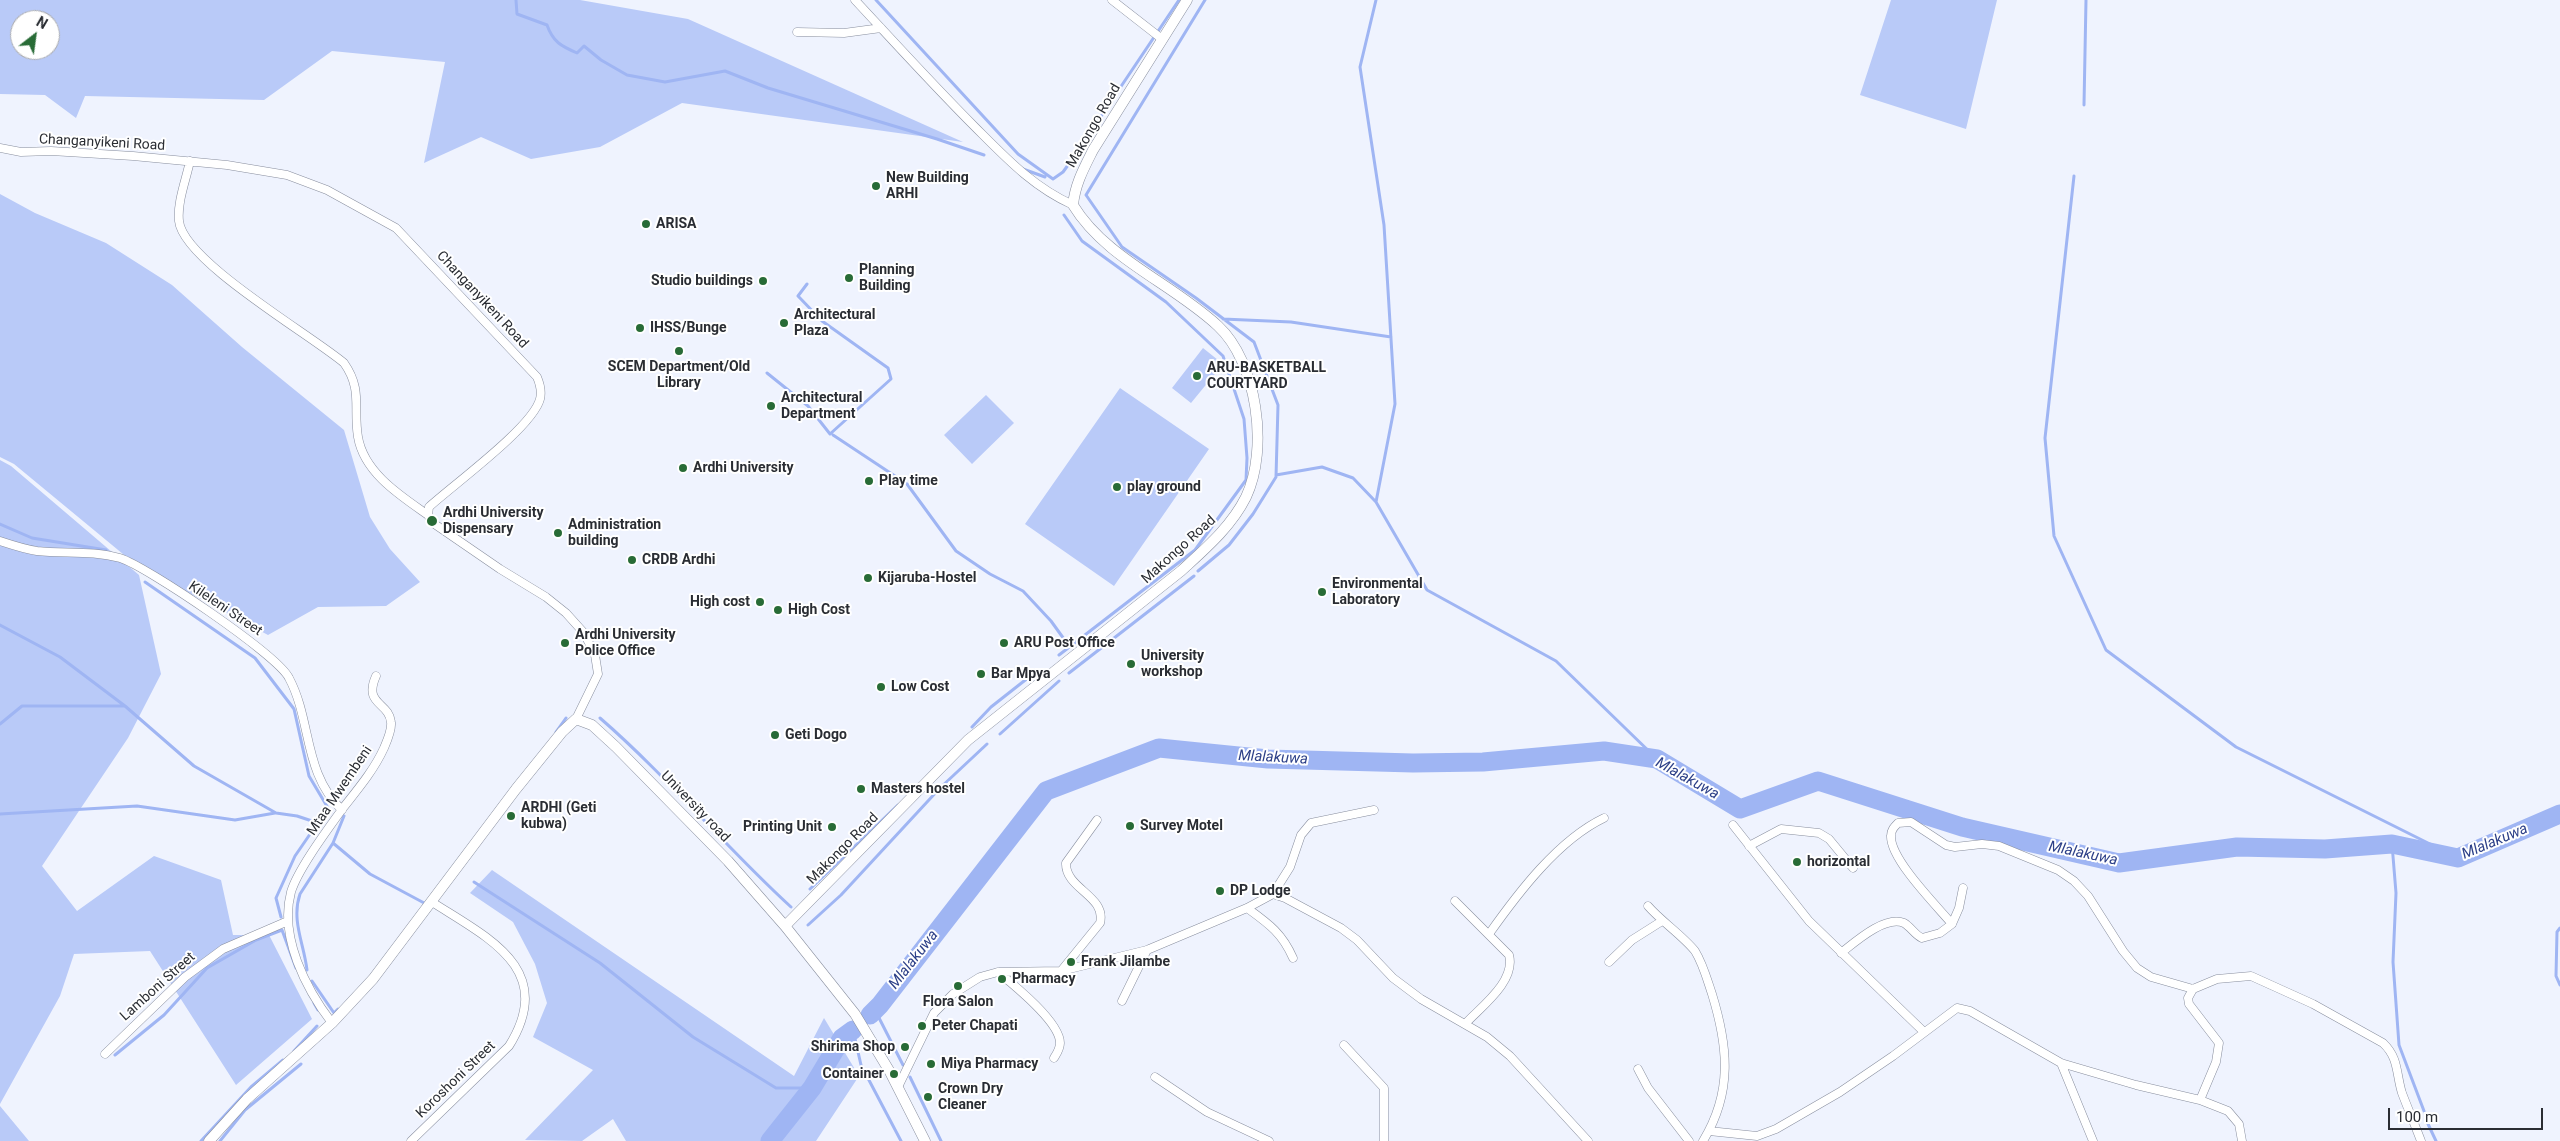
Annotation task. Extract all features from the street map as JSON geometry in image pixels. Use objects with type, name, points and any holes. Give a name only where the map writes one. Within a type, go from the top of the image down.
[{"type":"street","points":[[855,0],[1015,167],[1046,192],[1073,204]]},
{"type":"street","points":[[1112,0],[1162,40]]},
{"type":"street","name":"Makongo Road","points":[[785,926],[968,740],[1181,571],[1233,519],[1246,496],[1256,462],[1257,424],[1246,373],[1237,348],[1219,327],[1194,306],[1094,233],[1073,204],[1074,192],[1089,158],[1187,0]]},
{"type":"street","points":[[797,32],[844,34],[881,28]]},
{"type":"street","name":"Changanyikeni Road","points":[[0,148],[21,152],[51,151],[190,161],[287,175],[327,190],[382,218],[396,228],[537,377],[541,389],[540,400],[535,410],[510,438],[429,507],[428,515]]},
{"type":"street","points":[[190,161],[179,222],[187,241],[208,261],[248,293],[344,363],[352,375],[357,390],[358,438],[365,457],[387,485],[428,515],[433,523],[566,613],[584,633],[595,655],[598,674],[576,719],[562,732],[516,789],[373,979],[332,1023],[247,1099],[209,1141]]},
{"type":"street","name":"Kileleni Street","points":[[0,541],[36,551],[88,552],[121,559],[151,574],[265,651],[290,678],[319,777],[331,799],[342,810]]},
{"type":"street","name":"Mtaa Mwembeni","points":[[288,921],[292,890],[299,874],[342,810],[368,776],[384,748],[391,723],[372,694],[376,676]]},
{"type":"street","name":"University road","points":[[576,719],[592,725],[610,740],[728,861],[785,926],[855,1014],[898,1086],[925,1141]]},
{"type":"street","points":[[898,1086],[930,1020],[942,1004],[980,977],[998,972],[1061,971],[1147,950],[1247,908],[1273,894],[1290,867],[1301,835],[1311,823],[1374,810]]},
{"type":"street","points":[[1488,934],[1515,899],[1556,854],[1582,830],[1604,818]]},
{"type":"street","points":[[1061,971],[1100,923],[1102,914],[1100,907],[1071,879],[1066,870],[1066,862],[1097,820]]},
{"type":"street","points":[[1952,924],[1897,859],[1891,836],[1892,830],[1898,823],[1911,822],[1946,845],[1955,847],[1982,844],[1999,846],[2058,870],[2074,881],[2088,896],[2123,951],[2137,968],[2151,977],[2193,988],[2217,978],[2251,976],[2313,1004],[2383,1043],[2392,1052],[2398,1065],[2402,1091],[2421,1141]]},
{"type":"street","points":[[1732,825],[1794,904],[1841,953],[1924,1032]]},
{"type":"street","points":[[1749,846],[1781,829],[1819,834],[1829,839],[1853,868]]},
{"type":"street","points":[[1841,953],[1864,935],[1890,922],[1902,922],[1922,938],[1940,933],[1952,924],[1962,900],[1963,888]]},
{"type":"street","points":[[1273,894],[1285,898],[1341,928],[1357,940],[1393,978],[1422,998],[1466,1023],[1510,1056],[1588,1141]]},
{"type":"street","points":[[1455,901],[1509,955],[1511,963],[1505,979],[1466,1023]]},
{"type":"street","name":"Koroshoni Street","points":[[412,1141],[504,1051],[517,1033],[524,1012],[525,985],[518,968],[494,942],[432,902]]},
{"type":"street","points":[[1648,906],[1694,950],[1703,968],[1720,1017],[1726,1060],[1725,1085],[1704,1141]]},
{"type":"street","points":[[1247,908],[1273,927],[1285,940],[1292,958]]},
{"type":"street","points":[[288,921],[306,983],[332,1023]]},
{"type":"street","name":"Lamboni Street","points":[[105,1054],[185,977],[223,949],[288,921]]},
{"type":"street","points":[[1609,962],[1632,940],[1662,921]]},
{"type":"street","points":[[1122,1002],[1147,950]]},
{"type":"street","points":[[998,972],[1031,999],[1048,1021],[1060,1041],[1060,1050],[1054,1058]]},
{"type":"street","points":[[2193,988],[2188,998],[2189,1004],[2219,1043],[2216,1062],[2200,1100]]},
{"type":"street","points":[[1709,1131],[1757,1136],[1776,1129],[1840,1092],[1893,1056],[1952,1010],[1962,1008],[2061,1063],[2136,1085],[2200,1100],[2228,1111],[2240,1124],[2242,1141]]},
{"type":"street","points":[[1344,1044],[1384,1088],[1384,1141]]},
{"type":"street","points":[[2061,1063],[2093,1141]]},
{"type":"street","points":[[1638,1070],[1648,1088],[1689,1141]]},
{"type":"street","points":[[1155,1077],[1207,1112],[1269,1141]]},
{"type":"shaded area","points":[[0,0],[580,0],[688,19],[963,142],[682,103],[600,147],[531,159],[481,137],[424,163],[445,62],[332,51],[264,100],[85,96],[76,118],[45,95],[0,94]]},
{"type":"shaded area","points":[[1891,0],[1997,0],[1966,129],[1860,95]]},
{"type":"shaded area","points":[[0,194],[35,213],[106,243],[172,285],[242,347],[344,430],[370,517],[390,549],[420,582],[386,606],[318,607],[268,635],[135,564],[14,464],[0,457]]},
{"type":"shaded area","name":"ARU-BASKETBALL COURTYARD","points":[[1203,348],[1223,364],[1191,403],[1172,388]]},
{"type":"shaded area","name":"play ground","points":[[1120,388],[1209,449],[1114,586],[1025,524]]},
{"type":"shaded area","points":[[986,395],[1014,423],[972,464],[944,435]]},
{"type":"shaded area","points":[[0,460],[11,466],[139,575],[161,674],[128,738],[42,866],[77,911],[154,856],[221,880],[233,935],[269,935],[312,1019],[236,1085],[150,951],[74,954],[60,996],[0,1104]]},
{"type":"shaded area","points":[[492,870],[794,1076],[824,1018],[859,1076],[816,1141],[626,1141],[613,1119],[582,1141],[525,1140],[593,1070],[533,1037],[547,1003],[535,964],[513,922],[470,893]]},
{"type":"shaded area","points":[[0,1106],[29,1141],[0,1141]]},
{"type":"waterway","points":[[516,0],[517,14],[547,25],[552,36],[562,46],[577,53],[584,46],[601,60],[627,75],[665,82],[725,71],[768,88],[984,155]]},
{"type":"waterway","points":[[876,0],[1018,154],[1053,179]]},
{"type":"waterway","points":[[1053,179],[1063,172],[1071,161],[1179,0]]},
{"type":"waterway","points":[[1198,571],[1229,545],[1253,514],[1276,477],[1278,405],[1254,342],[1196,298],[1122,247],[1086,195],[1205,0]]},
{"type":"waterway","points":[[1376,0],[1360,67],[1384,225],[1395,404],[1376,502],[1427,590],[1556,661],[1657,759]]},
{"type":"waterway","points":[[2084,105],[2086,0]]},
{"type":"waterway","points":[[1023,169],[1045,177]]},
{"type":"waterway","points":[[2074,176],[2045,438],[2054,536],[2106,650],[2236,747],[2458,858]]},
{"type":"waterway","points":[[1059,655],[1195,550],[1246,480],[1247,458],[1244,419],[1223,356],[1166,302],[1082,241],[1064,215]]},
{"type":"waterway","points":[[767,373],[808,406],[830,434],[891,379],[888,368],[822,321],[798,296],[807,284]]},
{"type":"waterway","points":[[1223,319],[1291,322],[1391,337]]},
{"type":"waterway","points":[[833,435],[907,484],[956,551],[990,574],[1023,591],[1051,621],[1069,646]]},
{"type":"waterway","points":[[1276,475],[1322,467],[1353,478],[1376,502]]},
{"type":"waterway","points":[[0,524],[32,538],[106,550]]},
{"type":"waterway","points":[[1069,673],[1194,576]]},
{"type":"waterway","points":[[145,582],[255,658],[294,709],[309,776],[328,808],[295,856],[276,898],[281,917]]},
{"type":"waterway","points":[[0,625],[60,657],[125,706],[194,766],[276,813],[297,816],[318,823]]},
{"type":"waterway","points":[[972,727],[991,707],[1038,670]]},
{"type":"waterway","points":[[1000,734],[1059,681]]},
{"type":"waterway","points":[[0,724],[22,706],[125,706]]},
{"type":"waterway","points":[[556,732],[566,718]]},
{"type":"waterway","points":[[600,718],[649,764],[791,907]]},
{"type":"waterway","points":[[808,925],[841,895],[940,788],[987,744]]},
{"type":"waterway","name":"Mlalakuwa","points":[[870,1015],[880,1005],[1046,791],[1159,748],[1268,759],[1413,763],[1483,762],[1604,751],[1657,759],[1740,809],[1818,781],[1962,827],[2119,863],[2237,847],[2325,849],[2392,844],[2458,858],[2560,814]]},
{"type":"waterway","points":[[810,889],[898,805]]},
{"type":"waterway","points":[[0,814],[137,806],[235,820],[275,813]]},
{"type":"waterway","points":[[307,970],[297,923],[300,894],[333,843],[344,816]]},
{"type":"waterway","points":[[333,843],[370,874],[426,904]]},
{"type":"waterway","points":[[2392,844],[2396,893],[2393,962],[2399,1045],[2424,1111]]},
{"type":"waterway","points":[[474,882],[600,963],[693,1037],[776,1088],[812,1088]]},
{"type":"waterway","points":[[2560,928],[2557,932],[2556,976],[2560,985]]},
{"type":"waterway","points":[[115,1055],[164,1015],[207,968],[256,940],[282,930],[296,968]]},
{"type":"waterway","points":[[312,981],[334,1013],[338,1009]]},
{"type":"waterway","points":[[314,1003],[318,1010]]},
{"type":"waterway","points":[[875,1010],[903,1065]]},
{"type":"waterway","points":[[294,1051],[317,1026]]},
{"type":"waterway","points":[[853,1030],[861,1065],[901,1141]]},
{"type":"waterway","points":[[770,1141],[812,1088],[842,1038],[853,1030]]},
{"type":"waterway","points":[[201,1141],[251,1087],[283,1060]]},
{"type":"waterway","points":[[220,1141],[245,1110],[301,1064]]},
{"type":"waterway","points":[[910,1077],[941,1141]]},
{"type":"waterway","points":[[2428,1124],[2436,1141]]},
{"type":"place","name":"New Building ARHI","points":[[876,186]]},
{"type":"place","name":"ARISA","points":[[646,224]]},
{"type":"place","name":"Planning Building","points":[[849,278]]},
{"type":"place","name":"Studio buildings","points":[[763,281]]},
{"type":"place","name":"Architectural Plaza","points":[[784,323]]},
{"type":"place","name":"IHSS/Bunge","points":[[640,328]]},
{"type":"place","name":"SCEM Department/Old Library","points":[[679,351]]},
{"type":"place","name":"ARU-BASKETBALL COURTYARD","points":[[1197,376]]},
{"type":"place","name":"Architectural Department","points":[[771,406]]},
{"type":"place","name":"Ardhi University","points":[[683,468]]},
{"type":"place","name":"Play time","points":[[869,481]]},
{"type":"place","name":"play ground","points":[[1117,487]]},
{"type":"place","name":"Ardhi University Dispensary","points":[[432,521]]},
{"type":"place","name":"Administration building","points":[[558,533]]},
{"type":"place","name":"CRDB Ardhi","points":[[632,560]]},
{"type":"place","name":"Kijaruba-Hostel","points":[[868,578]]},
{"type":"place","name":"Environmental Laboratory","points":[[1322,592]]},
{"type":"place","name":"High cost","points":[[760,602]]},
{"type":"place","name":"High Cost","points":[[778,610]]},
{"type":"place","name":"Ardhi University Police Office","points":[[565,643]]},
{"type":"place","name":"ARU Post Office","points":[[1004,643]]},
{"type":"place","name":"University workshop","points":[[1131,664]]},
{"type":"place","name":"Bar Mpya","points":[[981,674]]},
{"type":"place","name":"Low Cost","points":[[881,687]]},
{"type":"place","name":"Geti Dogo","points":[[775,735]]},
{"type":"place","name":"Masters hostel","points":[[861,789]]},
{"type":"place","name":"ARDHI (Geti kubwa)","points":[[511,816]]},
{"type":"place","name":"Survey Motel","points":[[1130,826]]},
{"type":"place","name":"Printing Unit","points":[[832,827]]},
{"type":"place","name":"horizontal","points":[[1797,862]]},
{"type":"place","name":"DP Lodge","points":[[1220,891]]},
{"type":"place","name":"Frank Jilambe","points":[[1071,962]]},
{"type":"place","name":"Pharmacy","points":[[1002,979]]},
{"type":"place","name":"Flora Salon","points":[[958,986]]},
{"type":"place","name":"Peter Chapati","points":[[922,1026]]},
{"type":"place","name":"Shirima Shop","points":[[905,1047]]},
{"type":"place","name":"Miya Pharmacy","points":[[931,1064]]},
{"type":"place","name":"Container","points":[[894,1074]]},
{"type":"place","name":"Crown Dry Cleaner","points":[[928,1097]]}]
